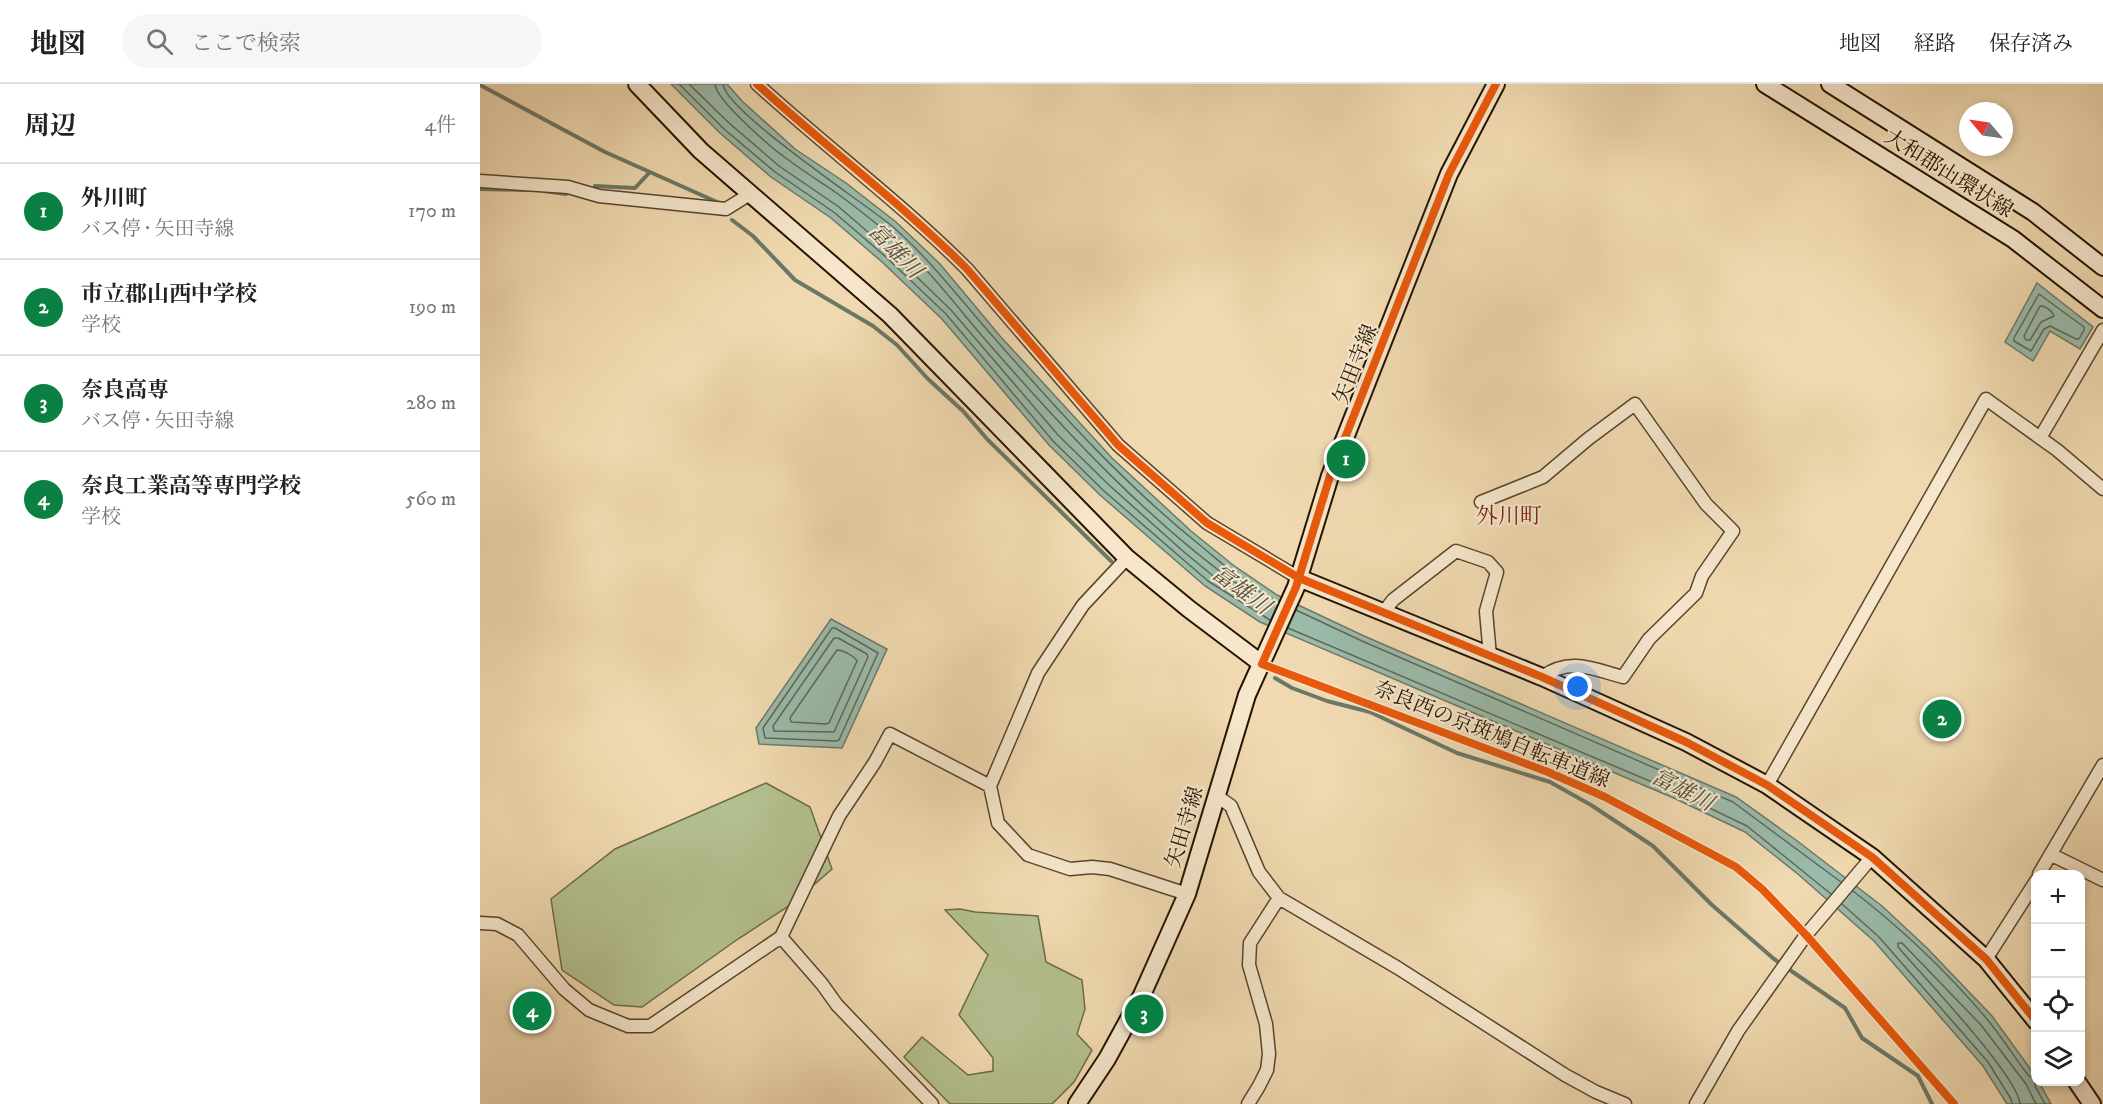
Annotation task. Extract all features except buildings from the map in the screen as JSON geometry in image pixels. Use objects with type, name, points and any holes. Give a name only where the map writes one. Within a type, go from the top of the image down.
[{"type":"main road","points":[[637,84],[701,151],[890,315],[1127,558],[1189,609],[1266,656]]},
{"type":"main road","name":"矢田寺線","points":[[1077,1104],[1107,1059],[1142,995],[1187,894],[1247,695],[1297,583],[1330,476],[1449,174],[1496,84]]},
{"type":"main road","name":"大和郡山環状線","points":[[1765,84],[2013,240],[2103,309]]},
{"type":"main road","name":"大和郡山環状線","points":[[1830,84],[2033,212],[2103,267]]},
{"type":"main road","points":[[1297,583],[1383,613],[1542,676],[1686,742],[1767,785],[1986,959],[2031,1015]]},
{"type":"main road","points":[[2080,1086],[2092,1104]]},
{"type":"street","points":[[757,84],[942,244],[1118,444],[1207,522],[1297,583]]},
{"type":"street","points":[[480,180],[568,188],[599,196],[726,209],[750,194]]},
{"type":"street","points":[[2040,438],[2103,330]]},
{"type":"street","points":[[1767,785],[1986,399],[2040,438],[2103,489]]},
{"type":"street","points":[[1481,502],[1543,477],[1635,404],[1706,504],[1733,531],[1702,576],[1696,593],[1649,639],[1623,677],[1576,664],[1552,669],[1542,676]]},
{"type":"street","points":[[1383,613],[1393,600],[1456,551],[1488,562],[1497,572],[1486,611],[1490,656]]},
{"type":"street","points":[[1127,558],[1083,605],[1038,673],[990,786],[998,823],[1028,855],[1070,869],[1092,867],[1110,869],[1187,894]]},
{"type":"street","points":[[480,923],[498,924],[518,935],[564,989],[589,1010],[628,1026],[650,1026],[782,937],[839,816],[890,734],[990,786]]},
{"type":"street","points":[[2042,870],[2103,765]]},
{"type":"street","points":[[1217,796],[1231,807],[1259,872],[1279,898],[1398,968],[1565,1075],[1624,1104]]},
{"type":"street","points":[[2052,855],[2103,880]]},
{"type":"street","points":[[1696,1104],[1738,1031],[1806,935],[1867,864]]},
{"type":"street","points":[[1986,959],[2031,888]]},
{"type":"street","points":[[1248,1104],[1267,1070],[1269,1054],[1266,1024],[1249,965],[1250,943],[1279,898]]},
{"type":"street","points":[[782,937],[837,1005],[932,1104]]},
{"type":"green space","points":[[766,783],[810,807],[832,869],[792,904],[642,1007],[614,1005],[562,970],[551,899],[615,849]]},
{"type":"green space","points":[[960,909],[1038,916],[1046,962],[1082,980],[1085,1009],[1077,1034],[1092,1050],[1074,1082],[1052,1104],[950,1104],[904,1057],[922,1037],[968,1075],[993,1071],[993,1058],[959,1015],[988,955],[945,910]]},
{"type":"water","name":"富雄川","points":[[671,84],[727,84],[742,101],[795,149],[846,183],[896,222],[940,264],[1000,336],[1112,458],[1191,531],[1233,565],[1277,595],[1364,636],[1736,797],[1796,840],[1882,906],[1927,948],[1992,1016],[2031,1070],[2031,1086],[2041,1086],[2051,1104],[2007,1104],[1983,1066],[1874,941],[1799,875],[1745,832],[1676,799],[1260,622],[1205,586],[1100,495],[1049,445],[942,319],[882,262],[831,218],[771,177],[720,133]]},
{"type":"water","points":[[2037,283],[2093,327],[2080,349],[2050,331],[2033,361],[2005,342]]},
{"type":"water","points":[[831,619],[887,649],[842,748],[759,744],[756,728]]},
{"type":"waterway","points":[[480,85],[605,152],[717,202]]},
{"type":"waterway","points":[[595,186],[635,188],[649,173]]},
{"type":"waterway","points":[[480,189],[527,190]]},
{"type":"waterway","points":[[544,191],[566,194]]},
{"type":"waterway","points":[[732,220],[753,236],[795,280],[873,326],[897,345],[928,379],[963,411],[987,439],[1111,561]]},
{"type":"waterway","points":[[1275,678],[1292,688],[1327,701],[1370,712],[1457,753],[1550,782],[1591,805],[1653,846],[1712,905],[1774,959],[1845,1008],[1862,1038],[1918,1076],[1932,1104]]},
{"type":"cycle path","points":[[757,84],[916,221],[967,269],[1118,445],[1207,523],[1299,578],[1542,677],[1686,742],[1767,785],[1872,857],[1986,959],[2031,1015]]},
{"type":"cycle path","name":"奈良西の京斑鳩自転車道線","points":[[1496,84],[1449,174],[1330,476],[1296,587],[1262,664],[1548,772],[1605,797],[1736,867],[1762,889],[1806,935],[1954,1104]]},
{"type":"place","name":"外川町","points":[[1346,459]]},
{"type":"place","name":"市立郡山西中学校","points":[[1942,719]]},
{"type":"place","name":"奈良工業高等専門学校","points":[[532,1011]]},
{"type":"place","name":"奈良高専","points":[[1144,1014]]},
{"type":"district","name":"外川町","points":[[1509,515]]}]
